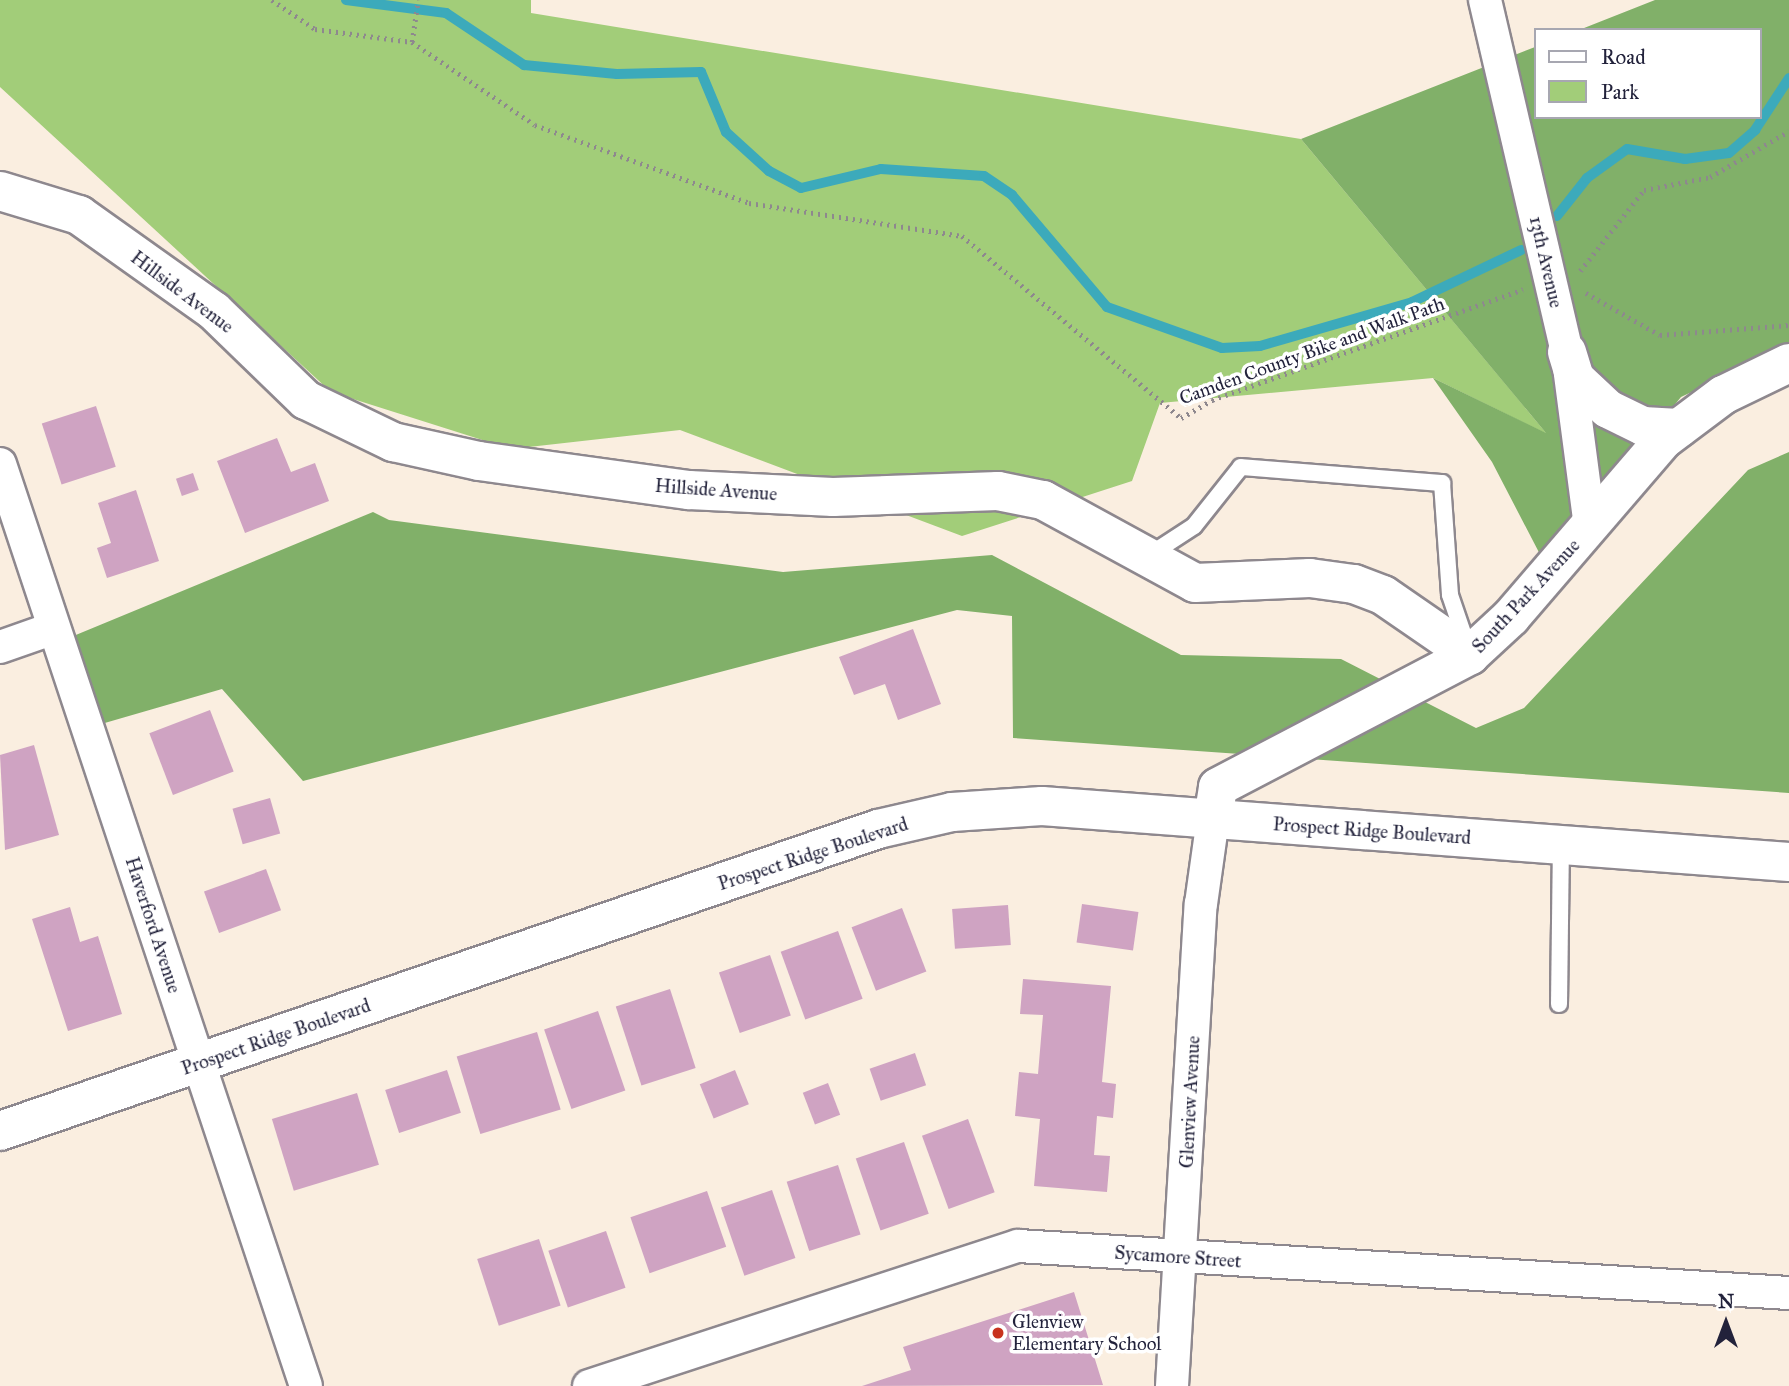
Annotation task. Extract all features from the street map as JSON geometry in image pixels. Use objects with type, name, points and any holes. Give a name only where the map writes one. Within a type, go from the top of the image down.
[{"type":"street","name":"13th Avenue","points":[[1485,0],[1567,352],[1590,527]]},
{"type":"street","name":"Hillside Avenue","points":[[6,197],[79,215],[214,311],[306,400],[393,442],[453,457],[689,490],[833,497],[998,491],[1043,500],[1143,560],[1195,583],[1310,578],[1353,584],[1383,595],[1470,656]]},
{"type":"street","points":[[1567,352],[1575,377],[1608,409],[1643,426],[1679,428]]},
{"type":"street","name":"South Park Avenue","points":[[1213,818],[1218,787],[1470,656],[1679,428],[1723,395],[1789,363]]},
{"type":"street","name":"Haverford Avenue","points":[[0,464],[306,1386]]},
{"type":"street","points":[[0,647],[54,628]]},
{"type":"street","name":"Prospect Ridge Boulevard","points":[[0,1131],[878,829],[952,812],[1042,806],[1789,862]]},
{"type":"street","name":"Glenview Avenue","points":[[1172,1386],[1201,904],[1213,818]]},
{"type":"street","name":"Sycamore Street","points":[[589,1386],[993,1251],[1047,1246],[1181,1259],[1789,1293]]},
{"type":"lane","points":[[1143,560],[1194,526],[1241,467],[1442,483],[1450,595],[1470,656]]},
{"type":"lane","points":[[1559,1004],[1561,845]]},
{"type":"path","name":"Camden County Bike and Walk Path","points":[[272,0],[315,29],[412,42],[535,125],[749,203],[962,236],[1181,418],[1212,400],[1549,280]]},
{"type":"path","points":[[412,42],[418,0]]},
{"type":"path","points":[[1549,280],[1571,282],[1644,190],[1710,177],[1789,131]]},
{"type":"path","points":[[1549,280],[1581,290],[1660,335],[1789,325]]},
{"type":"green space","points":[[0,0],[531,0],[531,13],[1301,139],[1547,434],[1433,378],[1160,403],[1132,481],[962,536],[680,430],[511,449],[331,392],[0,87]]},
{"type":"green space","points":[[1655,0],[1789,0],[1789,346],[1681,397],[1545,564],[1492,462],[1433,378],[1546,433],[1301,139],[1534,47],[1534,119],[1761,119],[1761,28],[1584,28]]},
{"type":"green space","points":[[1789,452],[1789,793],[1013,738],[1012,616],[957,610],[303,781],[222,689],[84,729],[54,644],[373,512],[389,520],[783,572],[992,555],[1181,655],[1341,659],[1476,728],[1524,708],[1748,470]]},
{"type":"building","points":[[96,406],[116,467],[62,484],[42,424]]},
{"type":"building","points":[[277,438],[291,472],[315,463],[329,501],[245,533],[217,461]]},
{"type":"building","points":[[193,473],[199,490],[182,496],[176,479]]},
{"type":"building","points":[[136,490],[159,561],[107,578],[97,548],[111,543],[98,503]]},
{"type":"building","points":[[913,629],[941,704],[898,720],[885,684],[854,695],[839,657]]},
{"type":"building","points":[[210,710],[234,772],[173,795],[149,733]]},
{"type":"building","points":[[34,745],[59,835],[5,850],[0,755]]},
{"type":"building","points":[[270,798],[280,834],[243,844],[233,809]]},
{"type":"building","points":[[266,869],[281,910],[219,933],[204,892]]},
{"type":"building","points":[[1082,904],[1138,912],[1133,951],[1077,943]]},
{"type":"building","points":[[1008,905],[1011,945],[955,949],[952,909]]},
{"type":"building","points":[[70,907],[80,942],[98,936],[122,1014],[68,1031],[32,919]]},
{"type":"building","points":[[902,908],[926,971],[876,991],[852,927]]},
{"type":"building","points":[[838,931],[863,999],[805,1020],[781,952]]},
{"type":"building","points":[[770,955],[791,1016],[740,1033],[719,973]]},
{"type":"building","points":[[1023,979],[1111,986],[1102,1082],[1116,1084],[1113,1118],[1097,1116],[1094,1155],[1110,1156],[1107,1192],[1034,1186],[1040,1119],[1015,1116],[1019,1072],[1038,1074],[1043,1015],[1020,1014]]},
{"type":"building","points":[[670,989],[696,1068],[641,1086],[616,1007]]},
{"type":"building","points":[[598,1011],[625,1090],[571,1109],[544,1030]]},
{"type":"building","points":[[537,1032],[561,1109],[480,1134],[457,1057]]},
{"type":"building","points":[[915,1053],[926,1085],[881,1101],[870,1069]]},
{"type":"building","points":[[447,1070],[461,1113],[399,1133],[385,1090]]},
{"type":"building","points":[[735,1070],[749,1104],[714,1119],[700,1084]]},
{"type":"building","points":[[828,1083],[840,1115],[815,1124],[803,1093]]},
{"type":"building","points":[[357,1093],[379,1165],[294,1191],[272,1119]]},
{"type":"building","points":[[968,1119],[995,1192],[949,1209],[922,1136]]},
{"type":"building","points":[[904,1142],[929,1214],[881,1230],[856,1159]]},
{"type":"building","points":[[838,1165],[861,1234],[809,1251],[787,1182]]},
{"type":"building","points":[[772,1190],[795,1258],[744,1276],[721,1208]]},
{"type":"building","points":[[707,1191],[726,1247],[650,1273],[630,1217]]},
{"type":"building","points":[[606,1231],[626,1288],[568,1308],[548,1251]]},
{"type":"building","points":[[539,1239],[561,1306],[499,1326],[477,1259]]},
{"type":"building","points":[[1074,1292],[1103,1385],[862,1386],[911,1370],[903,1347]]},
{"type":"waterway","points":[[346,0],[446,13],[524,65],[617,74],[701,72],[726,132],[769,171],[801,188],[881,169],[984,176],[1012,195],[1107,307],[1222,348],[1260,346],[1412,302],[1521,250]]},
{"type":"waterway","points":[[1557,216],[1587,178],[1627,149],[1685,159],[1729,153],[1755,130],[1789,78]]},
{"type":"place","name":"Glenview Elementary School","points":[[998,1333]]}]
